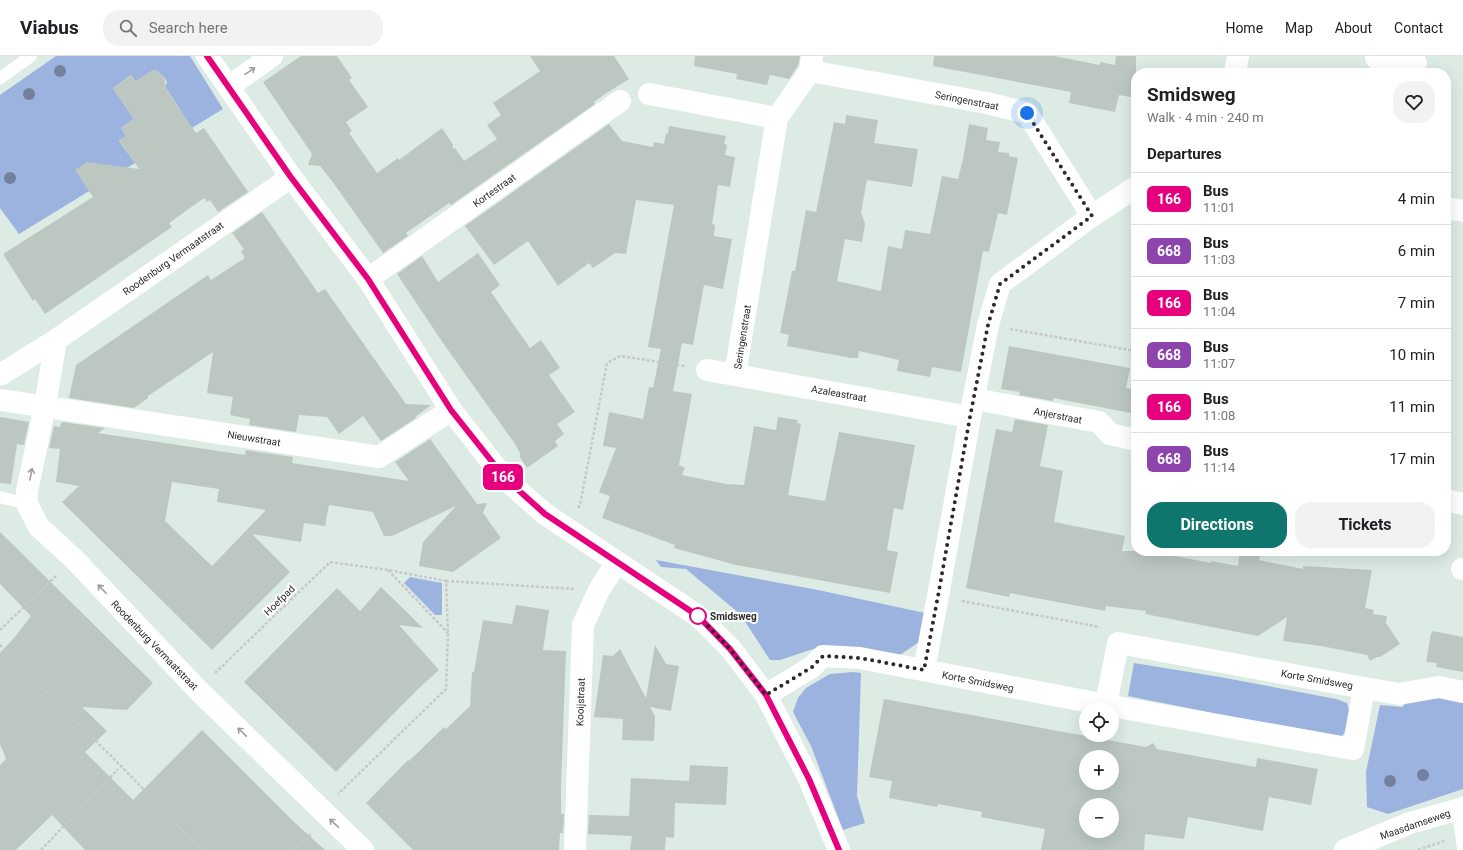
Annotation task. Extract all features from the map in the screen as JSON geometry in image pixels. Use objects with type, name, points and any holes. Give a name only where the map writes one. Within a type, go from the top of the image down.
[{"type":"street","points":[[207,56],[290,176],[368,279],[451,410],[505,478],[545,514],[698,616],[730,649],[766,695],[809,779],[838,850]]},
{"type":"street","points":[[228,87],[272,56]]},
{"type":"street","points":[[1236,68],[1238,56]]},
{"type":"street","points":[[1376,56],[1376,58],[1416,63]]},
{"type":"street","name":"Seringenstraat","points":[[735,375],[777,118],[811,64],[1027,113],[1092,216]]},
{"type":"street","points":[[649,94],[777,118]]},
{"type":"street","name":"Kortestraat","points":[[368,279],[620,101]]},
{"type":"street","name":"Roodenburg Vermaatstraat","points":[[0,375],[56,340],[290,176]]},
{"type":"street","points":[[924,670],[988,325],[1000,284],[1092,216],[1131,190]]},
{"type":"street","points":[[1451,209],[1463,211]]},
{"type":"street","points":[[27,504],[27,491],[45,406],[56,340]]},
{"type":"street","name":"Azaleastraat","points":[[707,370],[972,408]]},
{"type":"street","points":[[0,400],[45,406]]},
{"type":"street","name":"Nieuwstraat","points":[[45,406],[379,457],[451,410]]},
{"type":"street","name":"Anjerstraat","points":[[972,408],[1099,422],[1110,434],[1131,439]]},
{"type":"street","points":[[1451,501],[1463,504]]},
{"type":"street","name":"Roodenburg Vermaatstraat","points":[[27,504],[39,527],[74,559],[198,690],[363,850]]},
{"type":"street","name":"Kooijstraat","points":[[575,850],[583,625],[599,590],[617,562]]},
{"type":"street","points":[[1107,702],[1118,643]]},
{"type":"street","name":"Korte Smidsweg","points":[[1118,643],[1364,688],[1353,749],[1119,707]]},
{"type":"street","name":"Korte Smidsweg","points":[[766,695],[812,667],[823,656],[860,658],[1090,702]]},
{"type":"street","points":[[1364,688],[1399,694],[1438,687],[1463,692]]},
{"type":"street","name":"Maasdamseweg","points":[[1345,850],[1396,829],[1460,808]]},
{"type":"lane","points":[[0,78],[31,56]]},
{"type":"lane","points":[[0,497],[27,504]]},
{"type":"lane","points":[[1460,808],[1462,844]]},
{"type":"path","points":[[988,325],[1131,350]]},
{"type":"path","points":[[565,527],[580,505],[607,363],[620,356],[707,370]]},
{"type":"path","points":[[0,630],[74,559]]},
{"type":"path","name":"Hoefpad","points":[[198,690],[330,562],[388,570],[446,581],[599,590]]},
{"type":"path","points":[[388,570],[448,633]]},
{"type":"path","points":[[322,810],[446,689],[448,633],[446,581]]},
{"type":"path","points":[[938,596],[1103,628],[1118,643]]},
{"type":"path","points":[[0,645],[121,766],[202,850]]},
{"type":"path","points":[[41,850],[118,769]]},
{"type":"path","points":[[1418,850],[1462,844]]},
{"type":"shaded area","points":[[56,56],[190,56],[223,109],[169,142],[158,125],[180,109],[165,87],[167,82],[157,71],[136,81],[131,75],[113,88],[134,119],[121,128],[126,136],[119,141],[135,163],[19,234],[0,208],[0,95]]},
{"type":"shaded area","points":[[656,560],[818,590],[925,613],[919,642],[900,655],[813,649],[780,660],[770,660],[740,614],[686,569],[661,567]]},
{"type":"shaded area","points":[[410,577],[442,583],[442,615],[435,615],[404,583]]},
{"type":"shaded area","points":[[1134,663],[1220,677],[1336,699],[1347,703],[1349,712],[1348,725],[1342,736],[1332,737],[1128,696]]},
{"type":"shaded area","points":[[853,672],[861,673],[857,796],[865,823],[843,830],[811,746],[793,712],[798,698],[806,688],[830,674]]},
{"type":"shaded area","points":[[1437,693],[1463,698],[1463,789],[1388,814],[1367,807],[1366,772],[1380,705],[1402,707],[1408,701]]},
{"type":"building","points":[[301,56],[337,56],[352,78],[349,80],[368,107],[346,122],[352,131],[349,133],[377,173],[398,158],[399,160],[442,128],[453,145],[453,149],[455,148],[464,161],[497,139],[487,125],[501,115],[493,103],[540,71],[530,56],[614,56],[629,79],[605,94],[594,102],[595,104],[451,205],[449,203],[406,233],[408,236],[383,253],[320,166],[308,165],[312,154],[263,82]]},
{"type":"building","points":[[695,56],[800,56],[798,66],[789,79],[770,75],[767,85],[736,79],[737,74],[694,66]]},
{"type":"building","points":[[934,56],[1054,56],[1100,65],[1100,62],[1115,65],[1116,56],[1136,56],[1136,68],[1131,68],[1131,97],[1119,95],[1115,112],[1069,103],[1071,92],[933,66]]},
{"type":"building","points":[[154,69],[164,77],[166,89],[196,133],[204,128],[248,192],[218,212],[210,200],[207,202],[204,198],[169,223],[172,227],[45,314],[35,299],[33,301],[3,254],[93,197],[75,170],[87,162],[139,169],[119,140],[126,136],[121,128],[134,119],[113,88],[132,75],[136,81]]},
{"type":"building","points":[[846,115],[878,120],[874,143],[918,149],[912,187],[867,180],[861,212],[865,224],[862,242],[845,239],[837,281],[881,291],[888,246],[902,249],[905,230],[930,234],[942,176],[958,179],[969,124],[988,128],[986,140],[1000,142],[998,152],[1009,153],[1009,156],[1018,158],[1007,215],[998,213],[989,252],[983,251],[961,372],[932,367],[930,377],[897,371],[899,360],[859,351],[858,358],[851,358],[787,346],[789,335],[780,333],[792,271],[795,271],[806,210],[816,212],[834,122],[845,124]]},
{"type":"building","points":[[609,124],[622,141],[653,147],[654,142],[664,144],[669,126],[726,136],[724,144],[727,145],[725,155],[735,157],[730,187],[718,185],[712,224],[715,225],[714,236],[732,239],[723,289],[704,285],[693,345],[682,343],[673,391],[692,394],[679,465],[685,468],[682,475],[726,484],[744,485],[754,426],[776,430],[778,417],[798,420],[797,423],[801,424],[788,495],[825,501],[839,432],[915,445],[903,510],[894,508],[887,550],[898,552],[890,593],[736,565],[674,548],[675,545],[602,518],[610,496],[599,492],[616,448],[603,446],[609,412],[643,419],[649,387],[653,388],[661,349],[648,347],[674,205],[636,200],[626,254],[615,253],[593,268],[589,263],[558,286],[528,241],[494,265],[465,226]]},
{"type":"building","points":[[262,212],[318,293],[325,289],[406,404],[431,405],[415,417],[416,418],[381,441],[363,416],[339,434],[327,417],[299,415],[296,432],[249,425],[250,419],[230,415],[233,397],[207,393],[213,352],[148,396],[148,398],[134,408],[69,398],[76,365],[208,275],[211,280],[245,258],[241,251],[244,249],[232,233]]},
{"type":"building","points":[[478,253],[500,285],[491,292],[530,348],[541,340],[560,368],[549,375],[575,412],[557,424],[564,434],[555,441],[558,446],[527,468],[520,457],[520,453],[515,444],[443,343],[397,274],[422,256],[438,282]]},
{"type":"building","points":[[1009,346],[1130,368],[1126,388],[1131,389],[1131,413],[1053,398],[1053,401],[1019,395],[1020,392],[1001,389]]},
{"type":"building","points":[[0,417],[29,422],[24,445],[17,444],[11,484],[0,483]]},
{"type":"building","points":[[1015,419],[1048,425],[1040,466],[1063,471],[1054,522],[1125,536],[1122,551],[1131,551],[1131,556],[1175,556],[1211,563],[1211,561],[1238,566],[1239,556],[1260,556],[1259,560],[1303,569],[1303,566],[1372,570],[1365,608],[1374,610],[1373,614],[1387,616],[1386,623],[1400,644],[1380,657],[1370,661],[1367,655],[1321,646],[1283,641],[1287,617],[1258,636],[1145,614],[1146,611],[1106,606],[1105,611],[1010,593],[1009,597],[966,588],[996,429],[1012,432]]},
{"type":"building","points":[[62,422],[105,428],[98,433],[245,455],[246,450],[293,457],[292,463],[409,481],[395,462],[430,439],[477,504],[487,503],[483,513],[501,538],[453,572],[419,566],[423,542],[456,506],[392,536],[384,536],[373,512],[329,505],[325,526],[304,523],[301,542],[252,534],[290,572],[212,650],[62,502],[79,486],[56,482],[60,449],[49,448],[54,426],[60,427]],"holes":[[[172,482],[219,489],[217,502],[266,510],[212,566],[165,521]]]},
{"type":"building","points":[[0,532],[153,683],[127,710],[82,707],[107,731],[85,752],[133,800],[202,730],[292,820],[325,850],[85,850],[52,815],[16,850],[0,850],[0,765],[6,759],[0,744],[0,653],[31,616],[0,584]]},
{"type":"building","points":[[381,587],[423,628],[399,625],[439,670],[419,688],[336,772],[244,682],[337,588],[360,611]]},
{"type":"building","points":[[516,605],[549,610],[543,650],[566,651],[561,786],[561,814],[564,814],[563,833],[560,833],[559,850],[413,850],[366,803],[408,760],[409,761],[444,727],[446,729],[470,706],[472,672],[474,672],[483,620],[512,624]]},
{"type":"building","points":[[1433,631],[1463,637],[1463,672],[1436,667],[1437,663],[1426,662],[1431,633]]},
{"type":"building","points":[[655,645],[666,664],[679,666],[671,711],[650,707],[655,716],[654,741],[622,740],[623,719],[594,717],[603,655],[613,656],[620,649],[646,698]]},
{"type":"building","points":[[884,699],[1079,735],[1079,742],[1119,742],[1146,747],[1153,743],[1157,749],[1256,767],[1257,758],[1318,769],[1311,805],[1269,797],[1263,831],[1188,817],[1184,839],[1145,834],[1144,850],[1041,850],[1045,829],[981,817],[982,812],[938,804],[937,807],[889,798],[892,781],[869,777]]},
{"type":"building","points":[[690,765],[728,767],[726,805],[675,803],[674,838],[666,837],[665,850],[630,850],[632,836],[588,834],[589,815],[629,816],[631,778],[689,781]]},
{"type":"bus line","name":"166","points":[[207,56],[290,176],[368,279],[451,410],[505,478],[545,514],[698,616],[730,649],[766,695],[809,779],[839,850]]},
{"type":"place","name":"Smidsweg","points":[[698,616]]},
{"type":"route","points":[[698,616],[730,649],[766,695],[812,667],[823,656],[860,658],[924,670],[988,325],[1000,284],[1092,216],[1027,113]]}]
